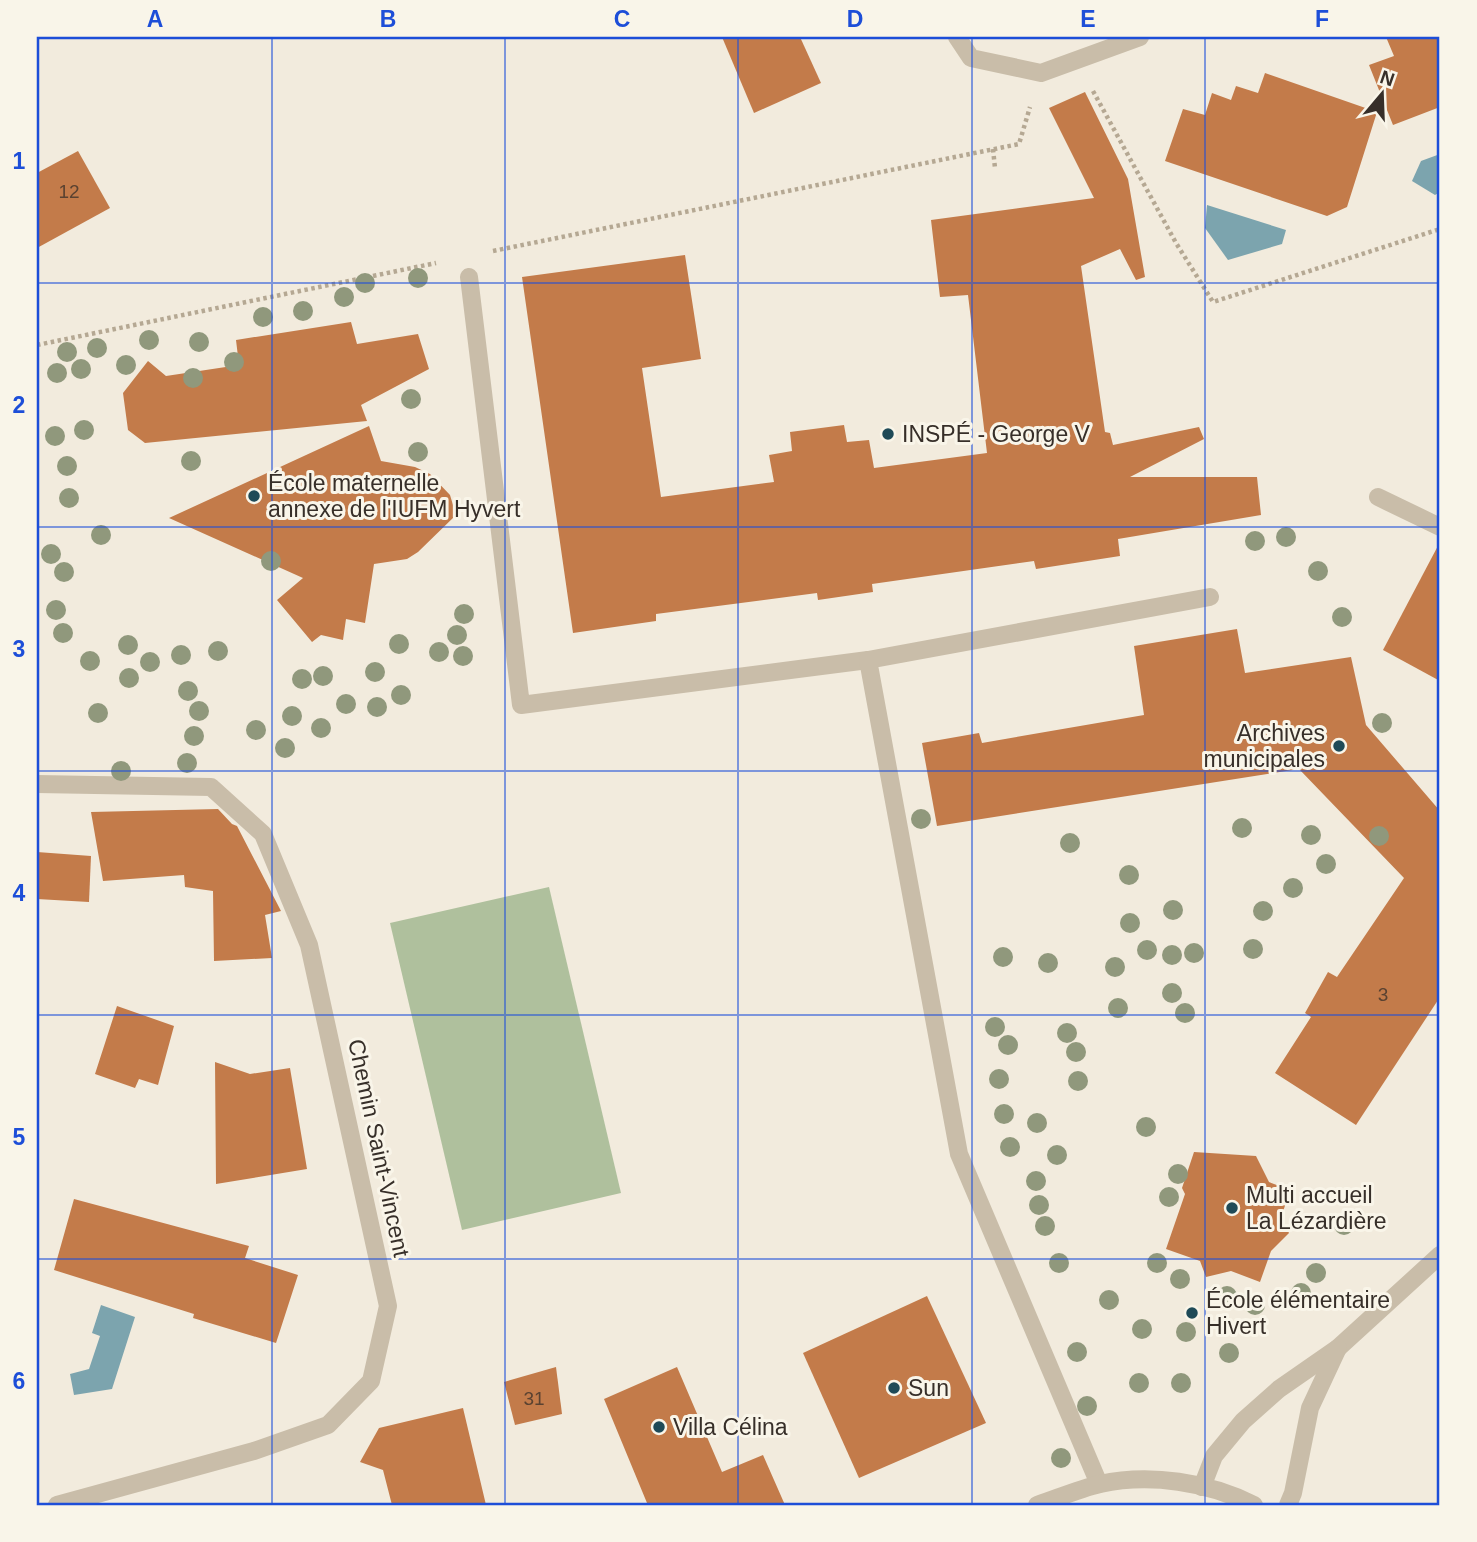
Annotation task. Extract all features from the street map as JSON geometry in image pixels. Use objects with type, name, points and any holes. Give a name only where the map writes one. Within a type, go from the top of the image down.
[{"type":"street","points":[[957,37],[971,58],[1041,73],[1140,37]]},
{"type":"street","points":[[469,277],[521,705],[868,660],[1210,597]]},
{"type":"street","points":[[1378,497],[1440,527]]},
{"type":"street","points":[[868,660],[959,1154],[1099,1484]]},
{"type":"street","name":"Chemin Saint-Vincent","points":[[37,784],[211,787],[264,834],[309,945],[388,1306],[371,1381],[328,1425],[254,1451],[57,1505]]},
{"type":"street","points":[[1202,1487],[1214,1456],[1243,1421],[1279,1389],[1338,1348],[1440,1255]]},
{"type":"street","points":[[1288,1505],[1293,1493],[1310,1408],[1338,1348]]},
{"type":"street","points":[[1037,1505],[1099,1484],[1146,1479],[1202,1487],[1254,1505]]},
{"type":"path","points":[[1075,60],[1176,243],[1213,302],[1440,229]]},
{"type":"path","points":[[487,253],[1019,144],[1041,73]]},
{"type":"path","points":[[993,149],[995,168]]},
{"type":"path","points":[[37,345],[446,261]]},
{"type":"green space","points":[[549,887],[621,1193],[462,1230],[390,923]]},
{"type":"water","points":[[1440,154],[1440,192],[1435,195],[1412,181],[1421,161]]},
{"type":"water","points":[[1207,205],[1286,230],[1282,244],[1228,260],[1205,228]]},
{"type":"water","points":[[101,1305],[135,1317],[112,1389],[74,1395],[70,1374],[89,1369],[100,1336],[92,1333]]},
{"type":"building","points":[[722,37],[800,37],[821,83],[754,113]]},
{"type":"building","points":[[1386,37],[1440,37],[1440,107],[1393,125],[1369,65],[1394,56]]},
{"type":"building","points":[[1265,73],[1377,112],[1347,207],[1327,216],[1165,161],[1183,109],[1205,115],[1212,93],[1231,100],[1236,86],[1258,93]]},
{"type":"building","points":[[1085,92],[1128,179],[1145,277],[1136,280],[1120,249],[1081,266],[1105,432],[1110,433],[1113,445],[1199,427],[1204,439],[1130,477],[1257,477],[1261,515],[1118,539],[1120,556],[1036,569],[1034,561],[872,584],[873,592],[818,600],[817,593],[656,614],[656,621],[573,633],[522,277],[685,255],[701,359],[642,368],[661,497],[774,482],[769,455],[792,451],[790,432],[844,425],[847,442],[869,440],[874,468],[987,453],[968,295],[940,297],[931,220],[1094,198],[1049,108]]},
{"type":"building","points":[[78,151],[110,208],[37,248],[37,173]]},
{"type":"building","points":[[351,322],[357,344],[418,334],[429,369],[361,405],[367,421],[145,443],[128,430],[123,393],[148,361],[166,376],[239,365],[236,340]]},
{"type":"building","points":[[369,426],[381,461],[415,467],[430,474],[450,495],[456,515],[418,552],[407,559],[374,564],[365,623],[346,619],[343,640],[321,635],[312,642],[277,600],[303,578],[169,518]]},
{"type":"building","points":[[1440,542],[1440,681],[1383,650]]},
{"type":"building","points":[[1237,629],[1245,673],[1351,657],[1366,725],[1440,811],[1440,997],[1356,1125],[1275,1073],[1311,1017],[1305,1013],[1328,972],[1337,977],[1404,878],[1299,769],[937,826],[922,743],[979,733],[982,743],[1144,715],[1134,646]]},
{"type":"building","points":[[218,809],[237,826],[281,911],[265,915],[272,958],[214,961],[213,891],[185,887],[184,875],[103,881],[91,812]]},
{"type":"building","points":[[37,852],[91,856],[89,902],[37,899]]},
{"type":"building","points":[[117,1006],[174,1026],[158,1085],[139,1079],[135,1088],[95,1074]]},
{"type":"building","points":[[215,1062],[250,1074],[290,1068],[307,1169],[216,1184]]},
{"type":"building","name":"Multi accueil La Lézardière","points":[[1194,1152],[1256,1156],[1269,1182],[1290,1190],[1281,1218],[1289,1233],[1271,1251],[1260,1282],[1231,1271],[1206,1277],[1200,1261],[1166,1249],[1185,1194],[1182,1188]]},
{"type":"building","points":[[74,1199],[249,1246],[245,1258],[298,1275],[276,1343],[193,1318],[194,1314],[54,1270]]},
{"type":"building","name":"Sun","points":[[927,1296],[986,1423],[859,1478],[803,1353]]},
{"type":"building","points":[[556,1367],[562,1414],[515,1425],[504,1382]]},
{"type":"building","name":"Villa Célina","points":[[677,1367],[722,1472],[763,1455],[785,1505],[645,1505],[647,1503],[604,1399]]},
{"type":"building","points":[[463,1408],[486,1505],[392,1505],[383,1470],[360,1462],[379,1428]]},
{"type":"place","name":"INSPÉ - George V","points":[[888,434]]},
{"type":"place","name":"École maternelle annexe de l'IUFM Hyvert","points":[[254,496]]},
{"type":"place","name":"Archives municipales","points":[[1339,746]]},
{"type":"place","name":"Multi accueil La Lézardière","points":[[1232,1208]]},
{"type":"place","name":"École élémentaire Hivert","points":[[1192,1313]]},
{"type":"place","name":"Sun","points":[[894,1388]]},
{"type":"place","name":"Villa Célina","points":[[659,1427]]}]
